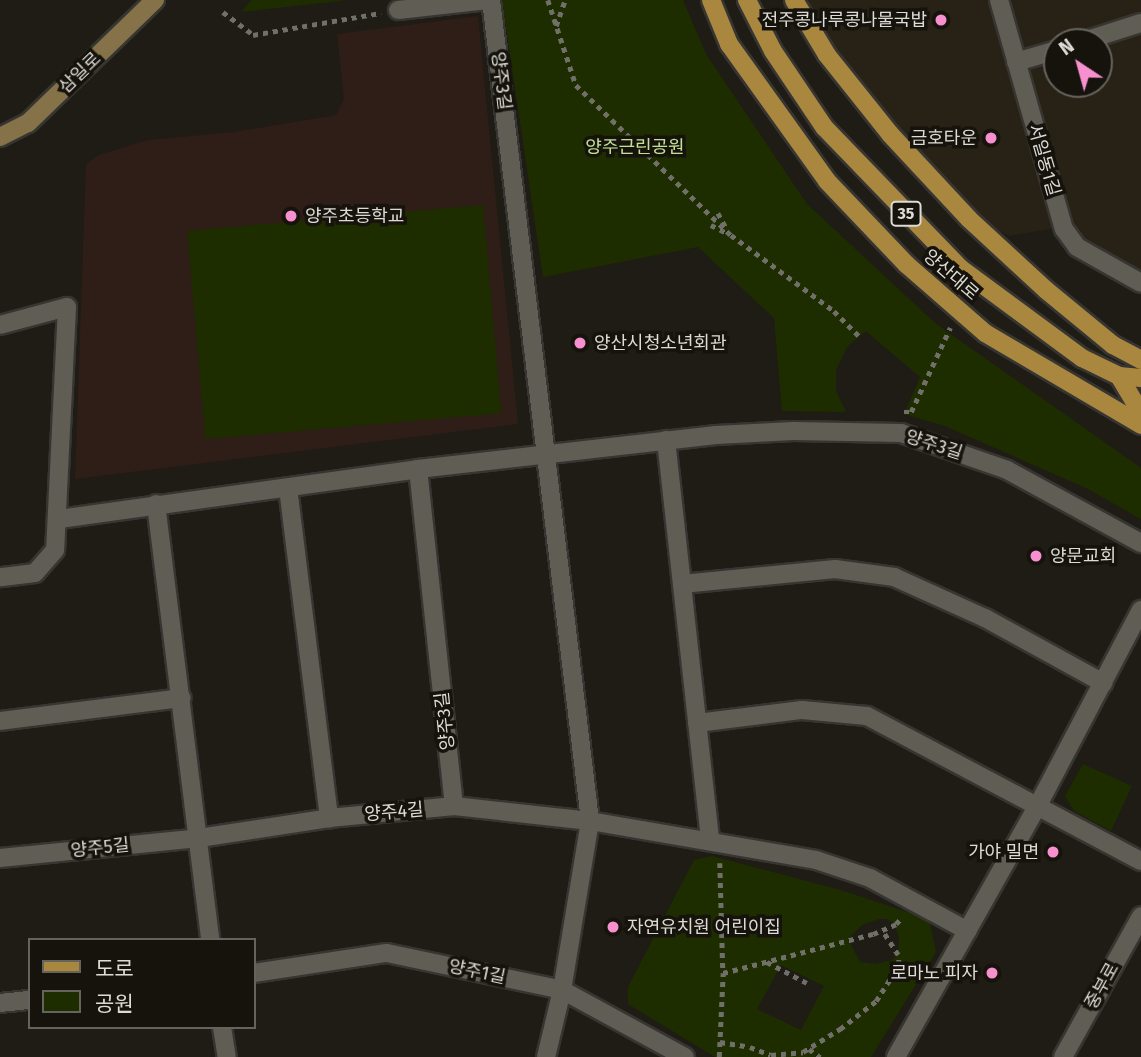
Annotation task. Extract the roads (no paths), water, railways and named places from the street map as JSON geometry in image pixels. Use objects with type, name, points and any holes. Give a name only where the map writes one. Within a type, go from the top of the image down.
[{"type":"main road","name":"삼일로","points":[[0,137],[28,123],[155,0]]},
{"type":"main road","name":"양산대로","points":[[711,0],[729,44],[827,181],[906,264],[985,332],[1141,425]]},
{"type":"main road","name":"양산대로","points":[[747,0],[773,51],[824,127],[857,165],[960,268],[1082,358],[1119,376]]},
{"type":"main road","points":[[794,0],[827,54],[890,134],[969,219],[1046,290],[1113,345],[1141,360]]},
{"type":"main road","points":[[1119,376],[1141,378]]},
{"type":"main road","points":[[1119,376],[1141,413]]},
{"type":"street","name":"양주3길","points":[[398,10],[489,0],[547,454]]},
{"type":"street","name":"서일동1길","points":[[999,0],[1064,229],[1077,247],[1141,283]]},
{"type":"street","points":[[1113,32],[1141,23]]},
{"type":"street","points":[[1016,62],[1043,54]]},
{"type":"street","points":[[0,325],[67,307],[59,519],[55,551],[35,573],[0,577]]},
{"type":"street","name":"양주3길","points":[[59,519],[156,503],[666,440],[793,431],[901,433],[1007,470],[1141,543]]},
{"type":"street","points":[[666,440],[697,723],[715,842]]},
{"type":"street","points":[[546,1057],[562,990],[590,821],[547,454]]},
{"type":"street","name":"양주3길","points":[[418,470],[454,806]]},
{"type":"street","points":[[288,488],[329,818]]},
{"type":"street","points":[[156,503],[210,938]]},
{"type":"street","points":[[682,584],[835,569],[894,577],[985,618],[1103,683]]},
{"type":"street","points":[[896,1057],[1037,807],[1141,610]]},
{"type":"street","points":[[0,721],[182,698]]},
{"type":"street","points":[[697,723],[802,709],[867,716],[1141,861]]},
{"type":"street","name":"양주4길","points":[[199,838],[329,818],[454,806],[590,821]]},
{"type":"street","points":[[590,821],[816,860],[870,878],[968,931]]},
{"type":"street","name":"양주5길","points":[[0,858],[199,838]]},
{"type":"street","name":"중부로","points":[[1063,1057],[1141,916]]},
{"type":"street","name":"양주1길","points":[[256,973],[387,953],[562,990],[685,1057]]},
{"type":"street","points":[[0,1003],[28,1000]]},
{"type":"street","points":[[222,1029],[227,1057]]},
{"type":"place","name":"전주콩나루콩나물국밥","points":[[941,20]]},
{"type":"place","name":"금호타운","points":[[991,138]]},
{"type":"place","name":"양주초등학교","points":[[291,216]]},
{"type":"place","name":"양산시청소년회관","points":[[580,343]]},
{"type":"place","name":"양문교회","points":[[1036,556]]},
{"type":"place","name":"가야 밀면","points":[[1053,852]]},
{"type":"place","name":"자연유치원 어린이집","points":[[613,927]]},
{"type":"place","name":"로마노 피자","points":[[992,973]]},
{"type":"park label","name":"양주근린공원","points":[[635,147]]}]
